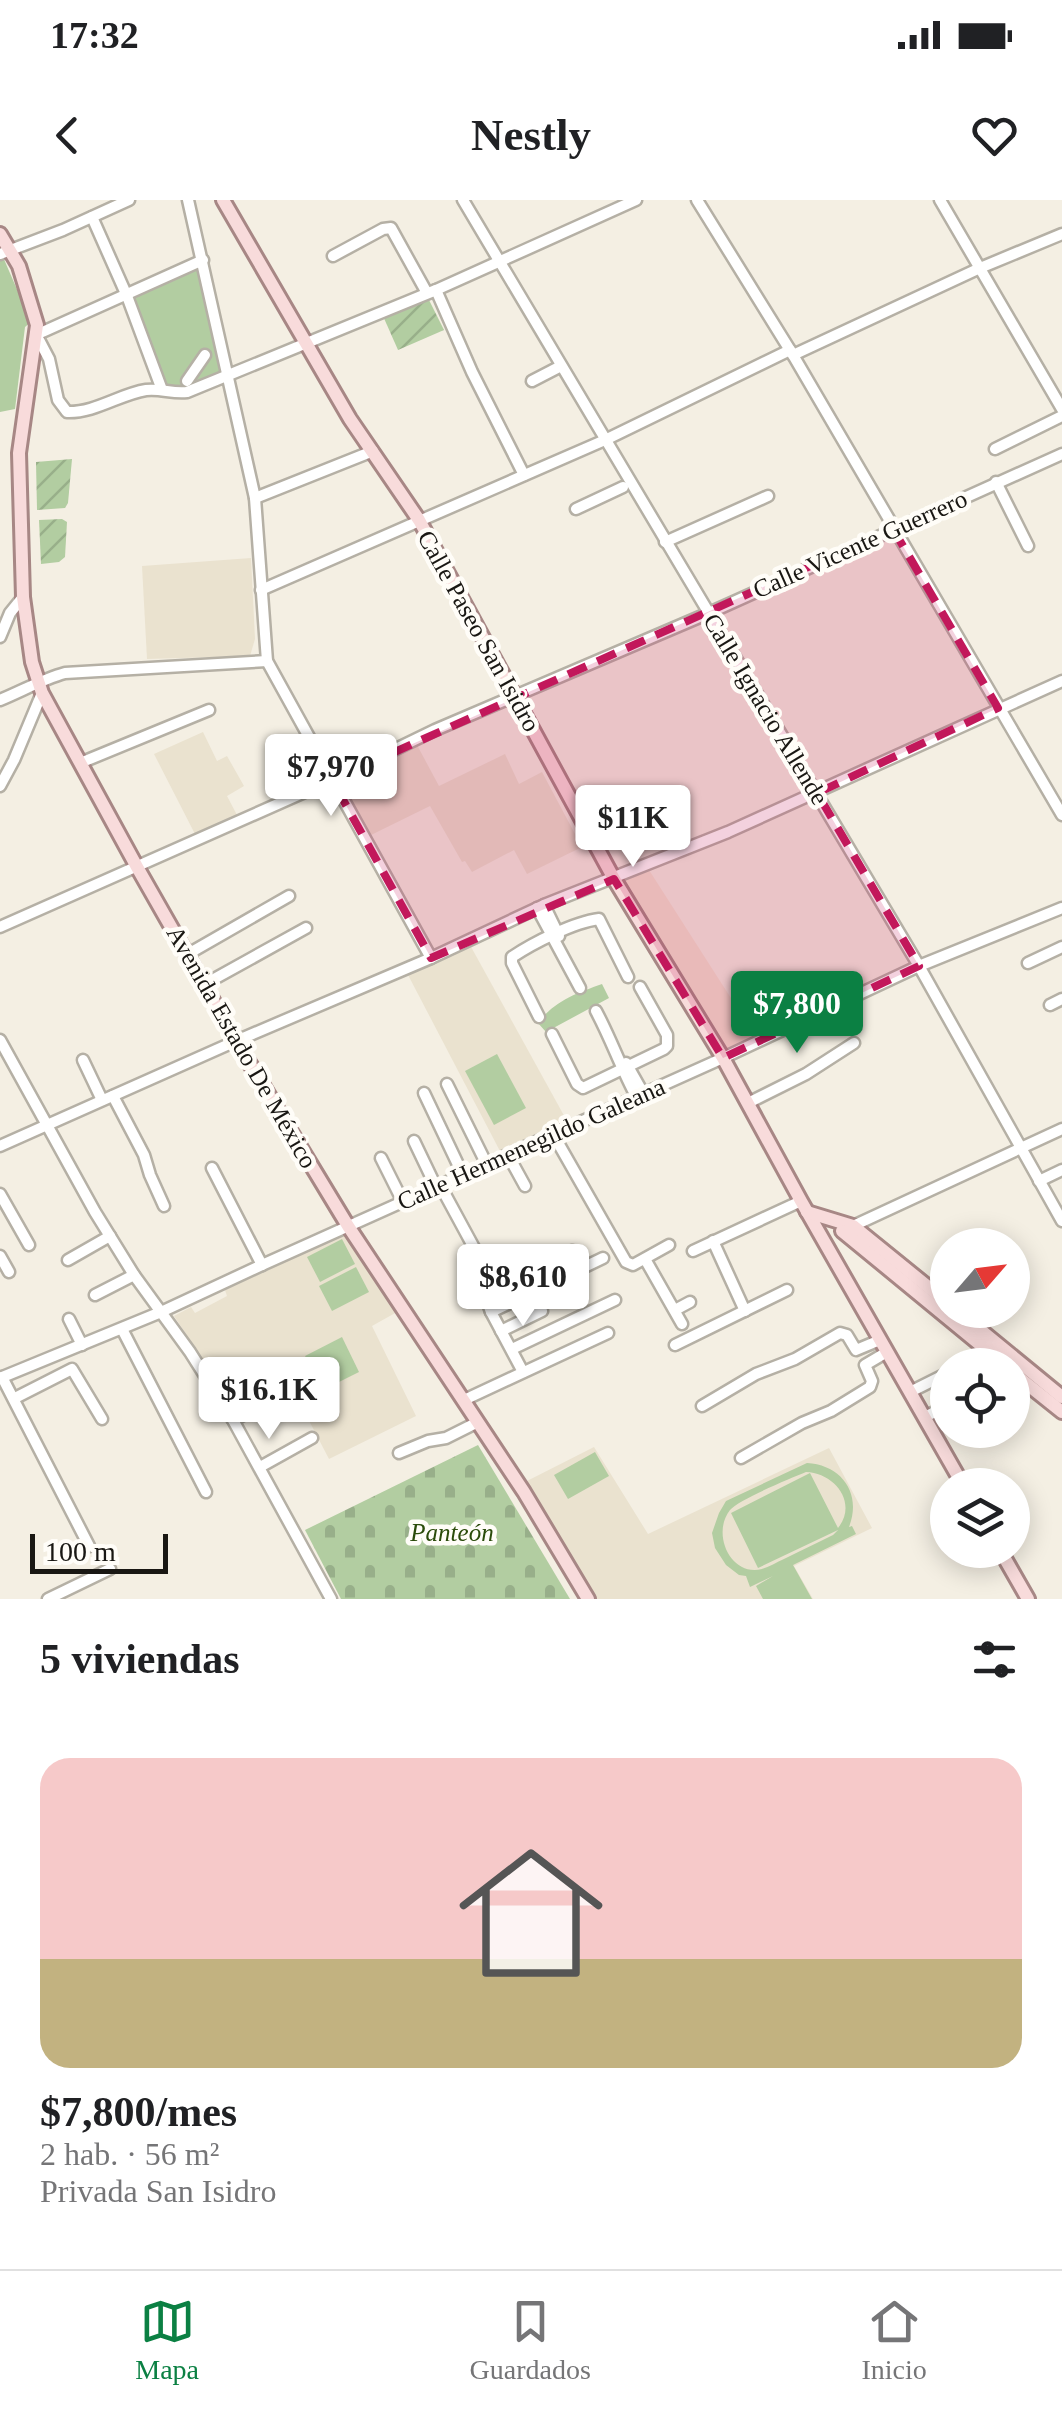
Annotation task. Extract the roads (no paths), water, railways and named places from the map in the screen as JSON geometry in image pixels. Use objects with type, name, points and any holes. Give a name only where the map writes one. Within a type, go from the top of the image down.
[{"type":"main road","name":"Calle Paseo San Isidro","points":[[223,200],[350,419],[419,520],[614,880],[724,1058],[953,1468]]},
{"type":"main road","points":[[0,234],[5,252],[30,298],[37,335],[19,454],[23,596],[32,662],[40,689],[137,868]]},
{"type":"main road","name":"Avenida Estado De México","points":[[137,868],[348,1226]]},
{"type":"main road","points":[[804,1207],[847,1228],[930,1290]]},
{"type":"main road","points":[[348,1226],[524,1492],[588,1599]]},
{"type":"main road","points":[[824,1240],[847,1228]]},
{"type":"main road","points":[[847,1228],[985,1348]]},
{"type":"main road","points":[[978,1328],[1062,1397]]},
{"type":"main road","points":[[1030,1386],[1062,1412]]},
{"type":"main road","points":[[1010,1568],[1028,1599]]},
{"type":"street","points":[[5,252],[129,200]]},
{"type":"street","points":[[188,200],[255,498],[267,661],[430,958]]},
{"type":"street","name":"Calle Ignacio Allende","points":[[463,200],[919,966],[1062,1221]]},
{"type":"street","points":[[203,260],[37,335],[49,359],[58,400],[68,412],[143,390],[180,393],[229,375],[431,292],[636,200]]},
{"type":"street","points":[[697,200],[792,353],[1062,816]]},
{"type":"street","points":[[940,200],[1062,412],[995,450]]},
{"type":"street","points":[[92,217],[128,296],[162,390]]},
{"type":"street","points":[[333,256],[391,228],[431,292],[524,476]]},
{"type":"street","points":[[260,590],[1062,234]]},
{"type":"street","points":[[187,381],[205,356]]},
{"type":"street","points":[[532,380],[561,366]]},
{"type":"street","points":[[255,498],[373,451]]},
{"type":"street","name":"Calle Vicente Guerrero","points":[[0,927],[1062,454]]},
{"type":"street","points":[[996,482],[1028,546]]},
{"type":"street","points":[[576,509],[623,487]]},
{"type":"street","points":[[665,542],[768,496]]},
{"type":"street","points":[[0,637],[10,613],[23,596]]},
{"type":"street","points":[[0,786],[47,678],[65,673],[267,661]]},
{"type":"street","points":[[1,1144],[540,907],[614,880],[817,793],[1062,680]]},
{"type":"street","points":[[0,700],[40,689]]},
{"type":"street","points":[[80,763],[210,710]]},
{"type":"street","points":[[188,954],[289,896]]},
{"type":"street","points":[[540,907],[580,988]]},
{"type":"street","name":"Calle Hermenegildo Galeana","points":[[1,1378],[161,1312],[919,966],[1062,908]]},
{"type":"street","points":[[540,1017],[511,960],[514,955],[599,919],[628,977]]},
{"type":"street","points":[[205,984],[306,928]]},
{"type":"street","points":[[1028,963],[1062,947]]},
{"type":"street","points":[[552,1034],[580,1087],[664,1049],[667,1036],[640,987]]},
{"type":"street","points":[[1050,1005],[1062,999]]},
{"type":"street","points":[[596,1011],[639,1095]]},
{"type":"street","points":[[0,1040],[110,1236],[233,1420],[331,1599]]},
{"type":"street","points":[[748,1102],[806,1074],[854,1043]]},
{"type":"street","points":[[83,1060],[144,1156],[164,1206]]},
{"type":"street","points":[[448,1084],[487,1165]]},
{"type":"street","points":[[424,1093],[463,1175]]},
{"type":"street","points":[[847,1228],[1062,1130]]},
{"type":"street","points":[[553,1134],[626,1262],[633,1265],[670,1245]]},
{"type":"street","points":[[414,1141],[479,1257]]},
{"type":"street","points":[[508,1155],[525,1186]]},
{"type":"street","points":[[382,1158],[403,1202]]},
{"type":"street","points":[[212,1168],[262,1264]]},
{"type":"street","points":[[1039,1181],[1062,1170]]},
{"type":"street","points":[[0,1194],[29,1245]]},
{"type":"street","points":[[693,1251],[804,1207]]},
{"type":"street","points":[[68,1260],[110,1236]]},
{"type":"street","points":[[713,1242],[745,1311]]},
{"type":"street","points":[[523,1372],[485,1300],[488,1292],[572,1251]]},
{"type":"street","points":[[0,1256],[9,1272]]},
{"type":"street","points":[[491,1312],[603,1258]]},
{"type":"street","points":[[644,1259],[682,1324]]},
{"type":"street","points":[[95,1295],[134,1275]]},
{"type":"street","points":[[676,1345],[786,1290]]},
{"type":"street","points":[[512,1350],[615,1300]]},
{"type":"street","points":[[675,1310],[690,1302]]},
{"type":"street","points":[[501,1331],[542,1311]]},
{"type":"street","points":[[69,1319],[82,1345]]},
{"type":"street","points":[[122,1329],[206,1492]]},
{"type":"street","points":[[702,1406],[840,1332],[856,1350],[884,1346]]},
{"type":"street","points":[[464,1400],[608,1333]]},
{"type":"street","points":[[741,1458],[870,1387],[865,1365],[884,1346]]},
{"type":"street","points":[[15,1398],[72,1369],[102,1419]]},
{"type":"street","points":[[1,1378],[15,1398],[89,1546]]},
{"type":"street","points":[[910,1392],[930,1381]]},
{"type":"street","points":[[233,1420],[289,1392]]},
{"type":"street","points":[[924,1417],[930,1414]]},
{"type":"street","points":[[399,1453],[446,1438],[478,1422]]},
{"type":"street","points":[[260,1467],[312,1438]]},
{"type":"street","points":[[48,1599],[110,1569]]},
{"type":"park label","name":"Panteón","points":[[452,1532]]}]
